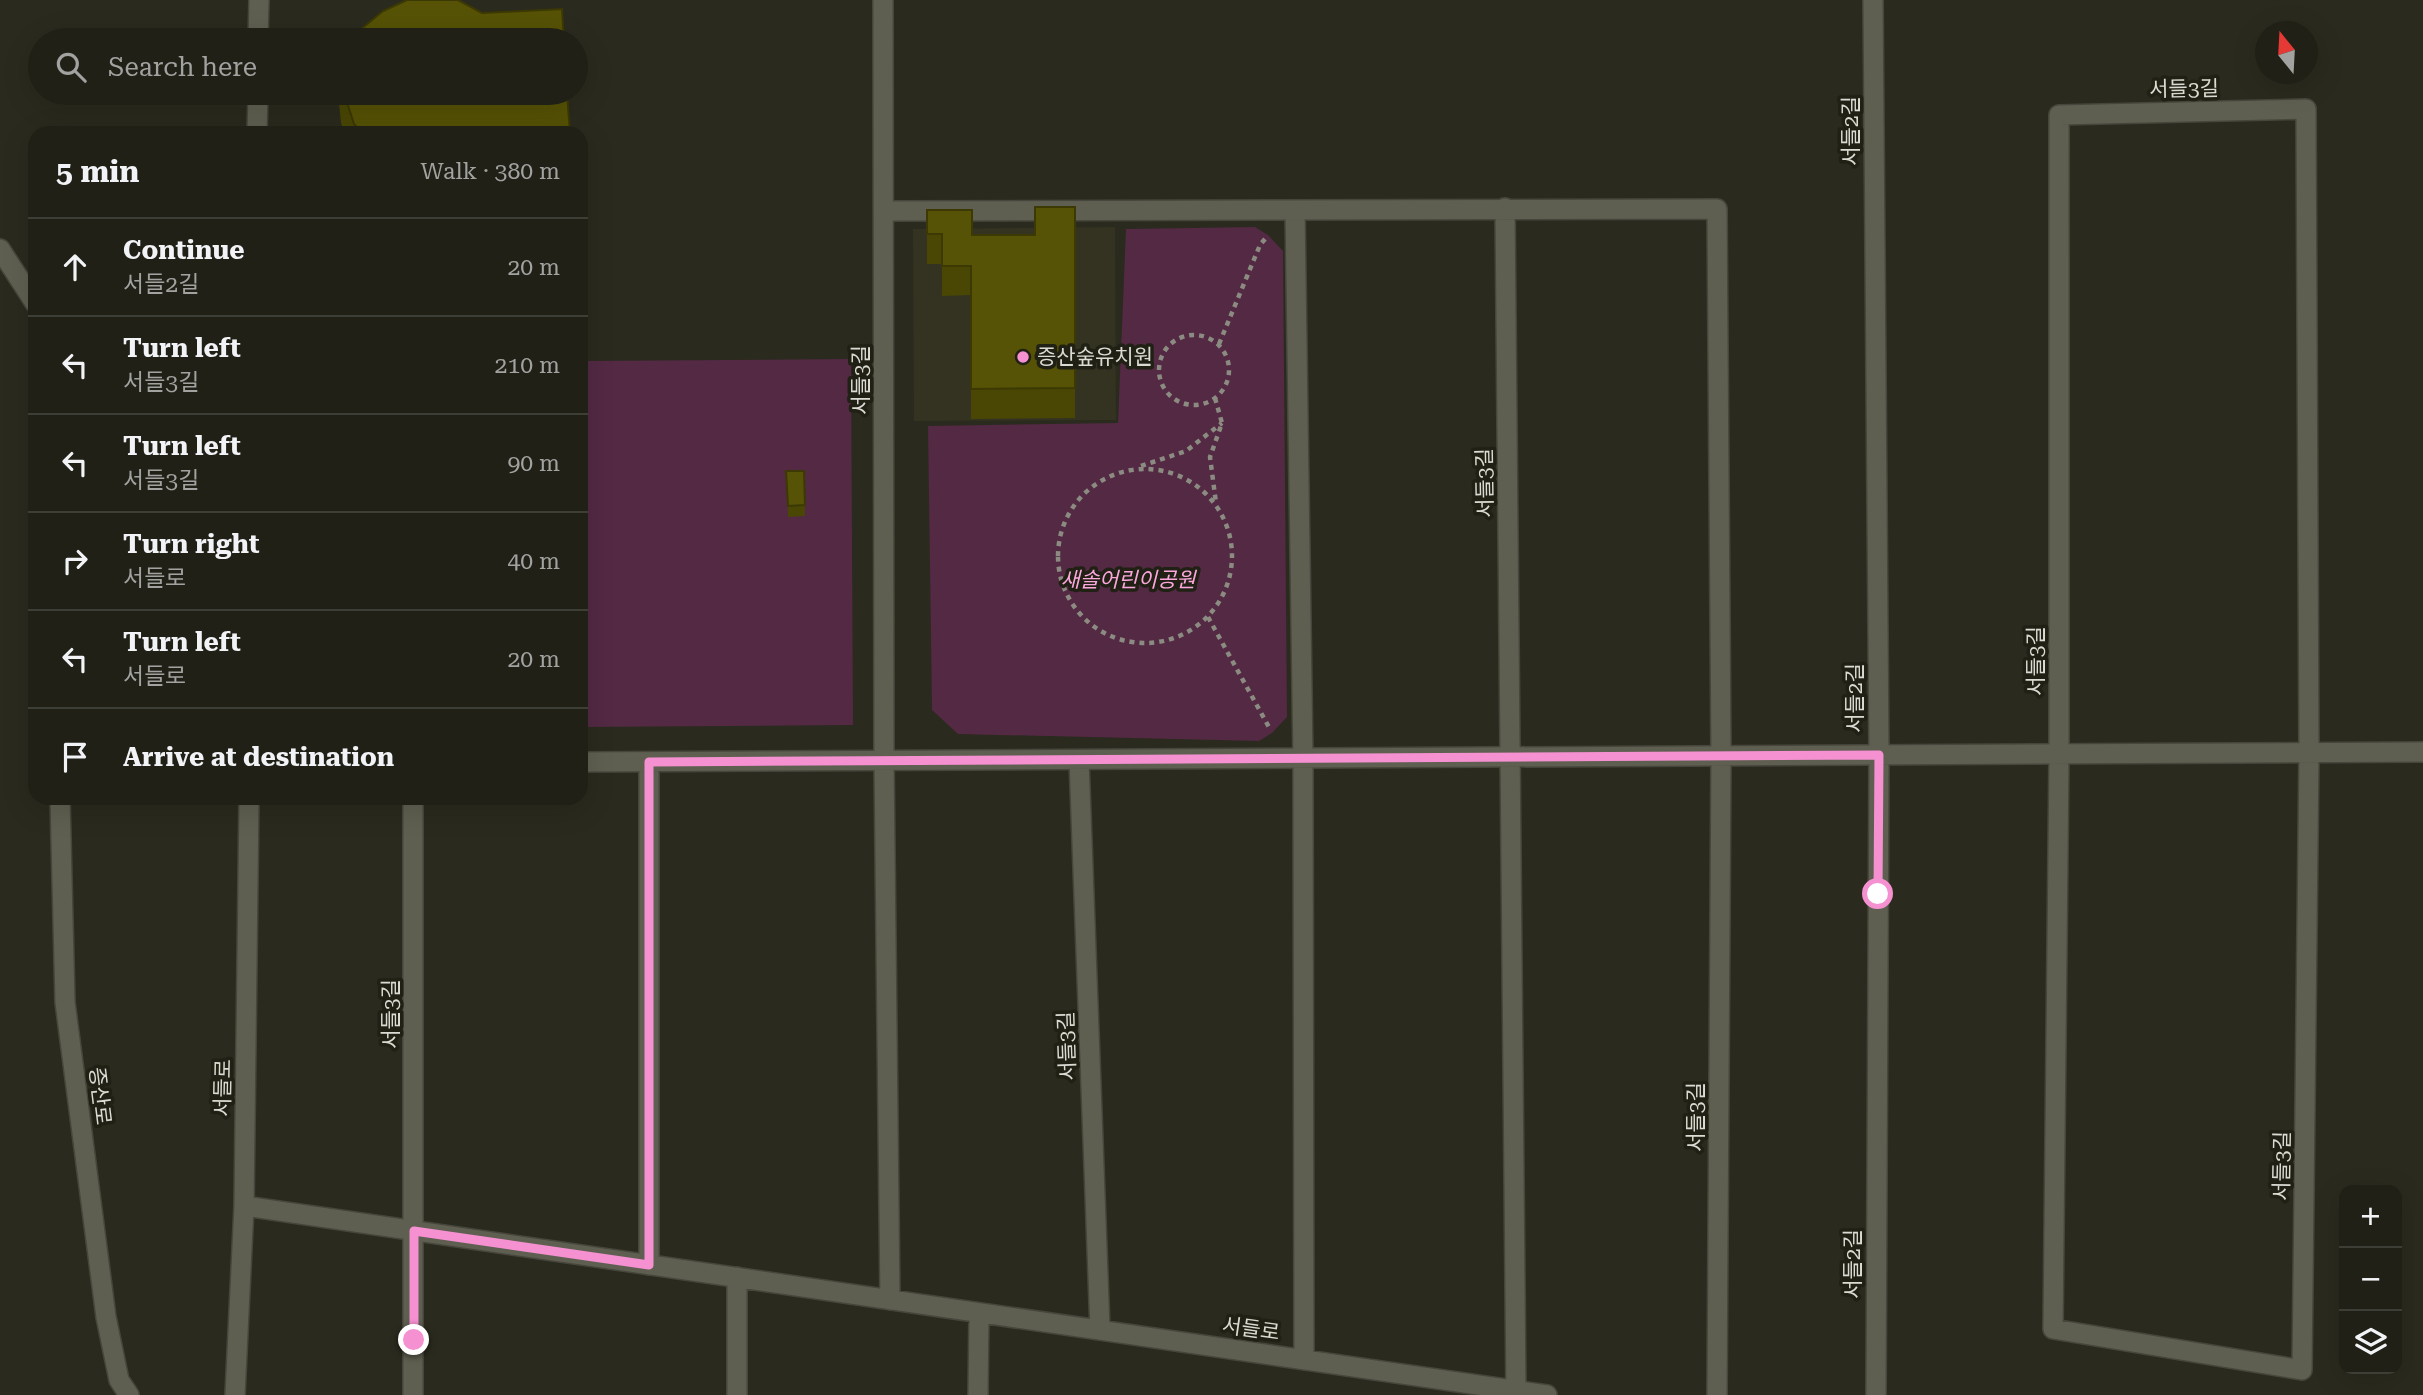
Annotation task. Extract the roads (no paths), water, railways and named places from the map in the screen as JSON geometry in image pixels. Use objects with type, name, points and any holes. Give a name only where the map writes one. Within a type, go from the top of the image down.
[{"type":"street","points":[[258,28],[259,0]]},
{"type":"street","name":"서들3길","points":[[883,0],[884,761],[890,1300]]},
{"type":"street","name":"서들2길","points":[[1873,0],[1879,755],[1875,1395]]},
{"type":"street","points":[[257,126],[258,105]]},
{"type":"street","name":"서들3길","points":[[2306,109],[2309,753],[2302,1370],[2053,1329],[2059,755],[2059,115],[2306,109]]},
{"type":"street","points":[[884,211],[1505,208]]},
{"type":"street","name":"서들3길","points":[[1517,1393],[1505,208],[1717,209],[1721,756],[1717,1395]]},
{"type":"street","points":[[1295,210],[1303,759],[1304,1360]]},
{"type":"street","points":[[0,249],[28,292]]},
{"type":"street","points":[[588,762],[2423,752]]},
{"type":"street","name":"서들3길","points":[[1079,760],[1100,1330]]},
{"type":"street","points":[[649,762],[649,1265]]},
{"type":"street","name":"증산로","points":[[60,805],[65,1002],[106,1317],[119,1380],[129,1395]]},
{"type":"street","name":"서들로","points":[[249,805],[244,1206],[1517,1393],[1548,1395]]},
{"type":"street","name":"서들3길","points":[[413,805],[414,1231]]},
{"type":"street","points":[[235,1395],[244,1206]]},
{"type":"street","points":[[413,1395],[414,1231]]},
{"type":"street","points":[[737,1277],[737,1395]]},
{"type":"street","points":[[978,1395],[979,1312]]},
{"type":"place","name":"증산숲유치원","points":[[1023,357]]},
{"type":"park label","name":"새솔어린이공원","points":[[1128,580]]}]
